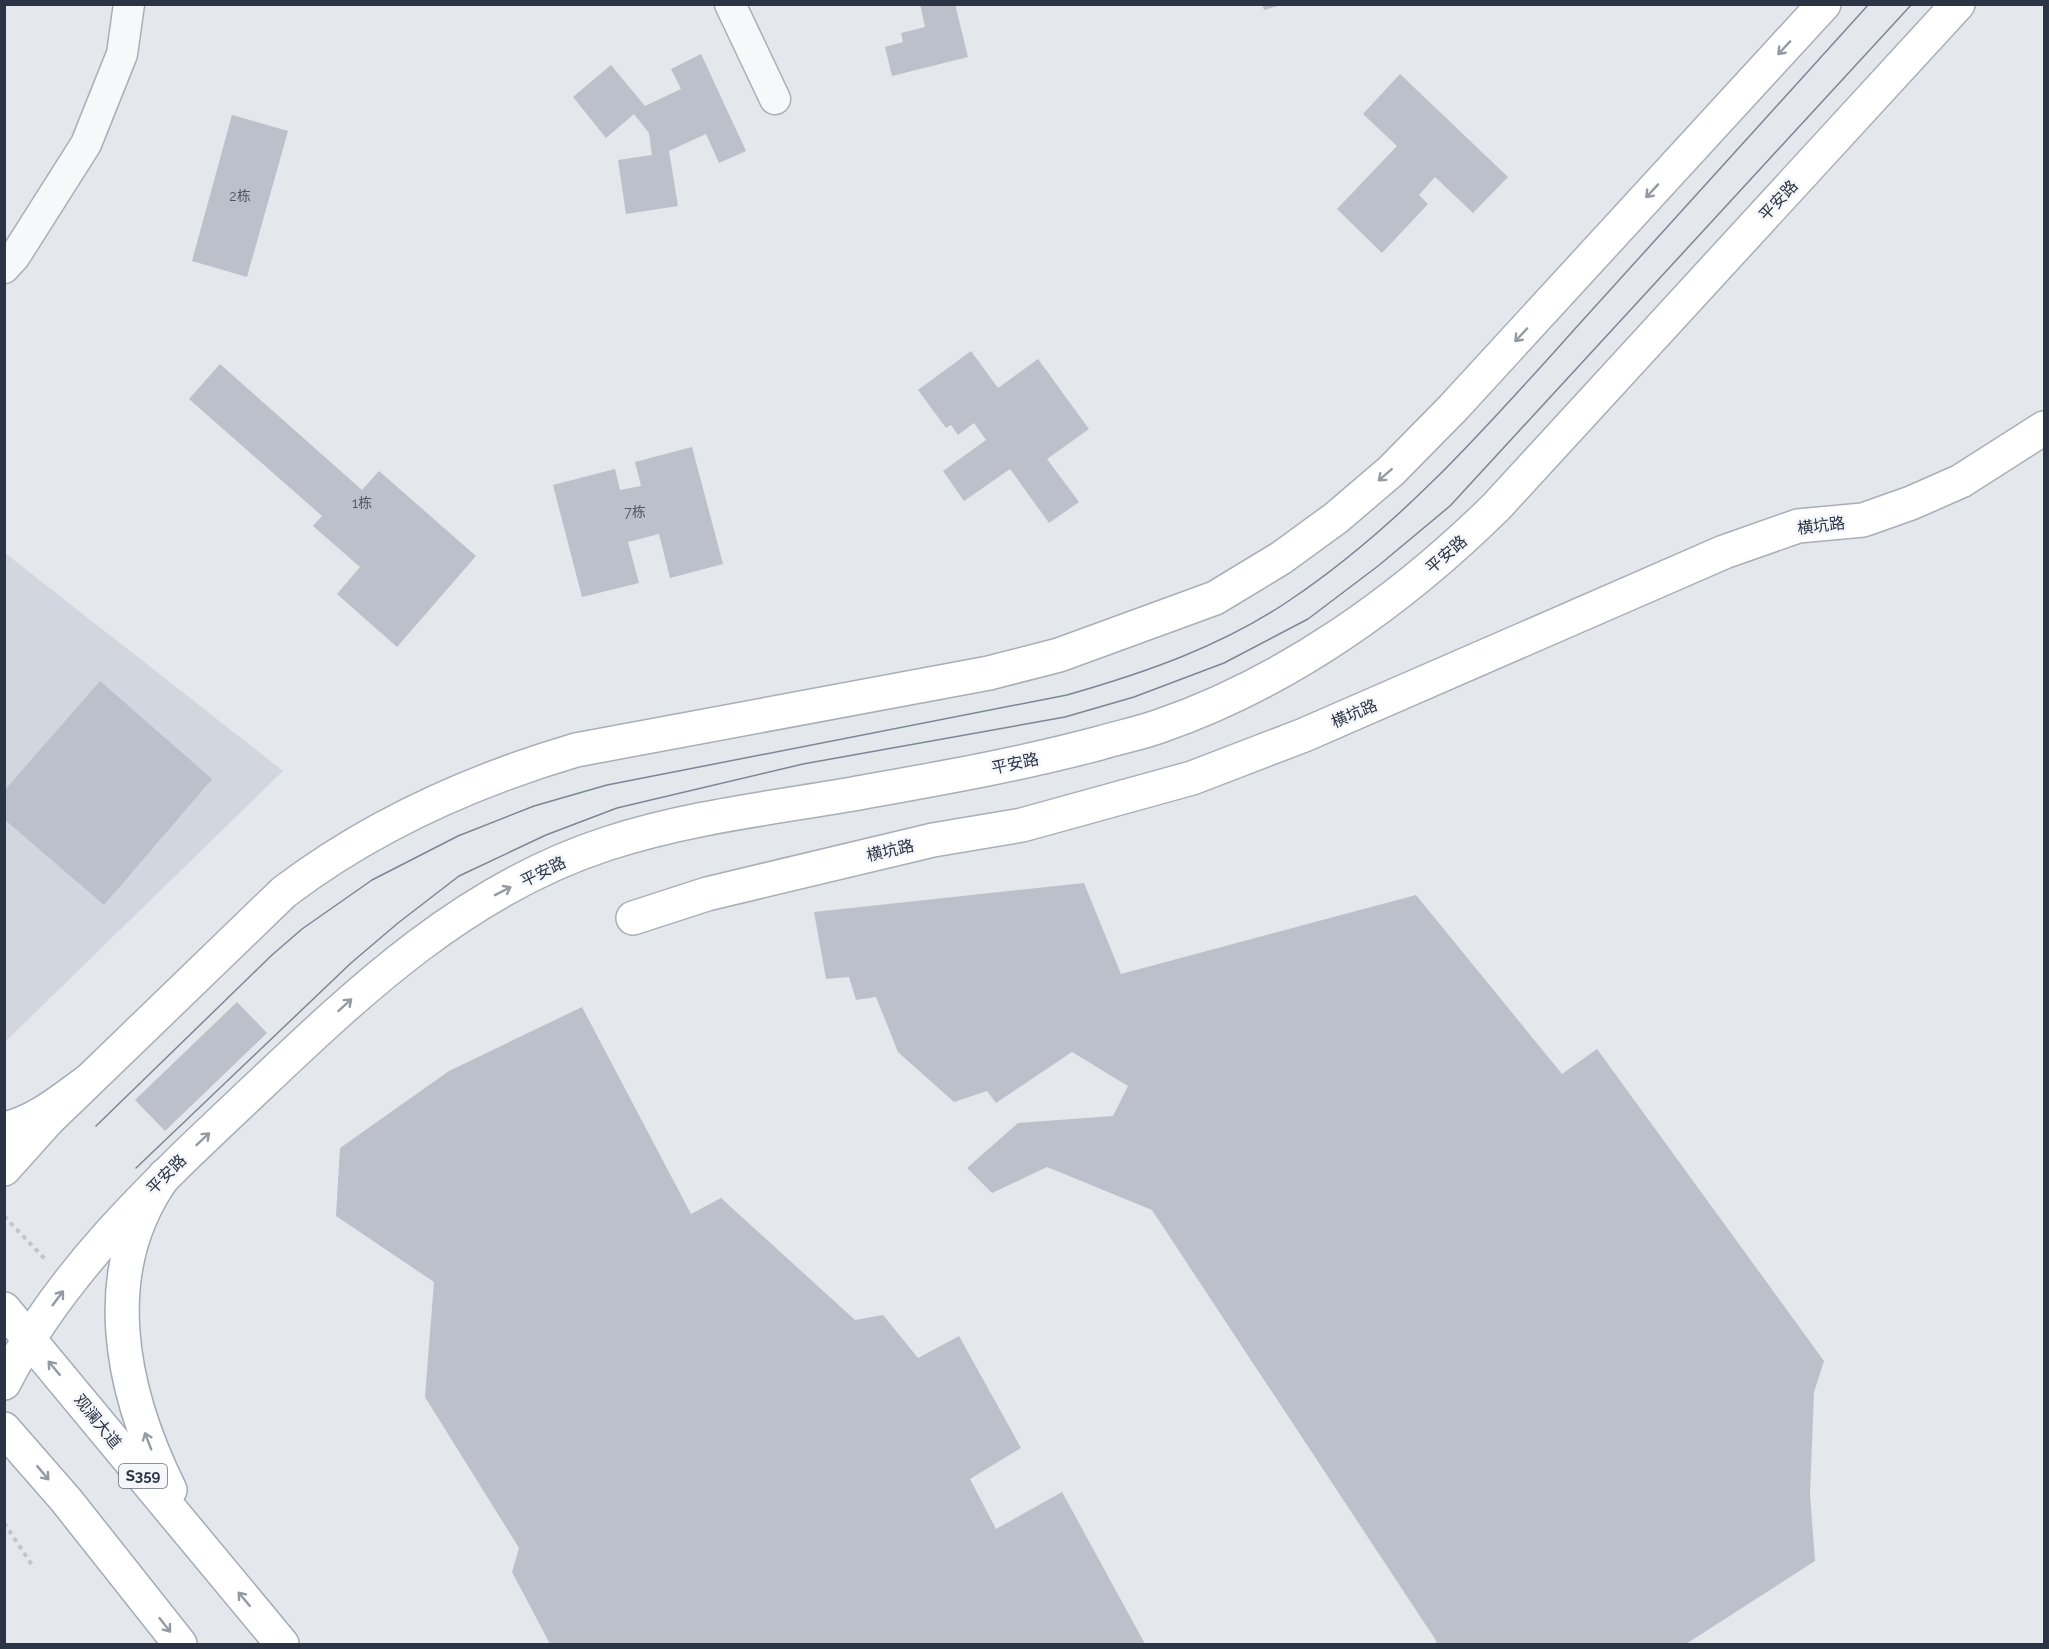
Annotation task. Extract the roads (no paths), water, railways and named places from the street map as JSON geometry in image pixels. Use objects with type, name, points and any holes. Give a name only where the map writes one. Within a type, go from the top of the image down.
[{"type":"main road","points":[[4,1169],[18,1151],[88,1081],[284,892],[325,861],[372,832],[429,805],[534,762],[576,750],[989,673],[1059,655],[1215,598],[1281,558],[1336,518],[1391,471],[1453,408],[1824,4]]},
{"type":"main road","name":"平安路","points":[[4,1383],[30,1338],[96,1248],[165,1175],[347,1003],[393,963],[441,927],[490,897],[560,862],[605,844],[673,826],[1022,763],[1155,729],[1200,712],[1252,686],[1355,624],[1449,554],[1497,506],[1958,4]]},
{"type":"main road","name":"横坑路","points":[[633,918],[707,894],[933,840],[1022,825],[1192,778],[1304,735],[1724,552],[1798,526],[1863,520],[1911,503],[1961,481],[2044,428]]},
{"type":"main road","points":[[4,1129],[16,1126],[51,1108],[88,1081]]},
{"type":"main road","points":[[165,1175],[150,1196],[131,1244],[121,1299],[122,1338],[125,1362],[143,1429],[175,1501],[203,1549]]},
{"type":"main road","name":"观澜大道","points":[[4,1309],[282,1644]]},
{"type":"main road","points":[[4,1429],[66,1500],[180,1644]]},
{"type":"street","points":[[4,268],[15,256],[87,144],[122,54],[129,4]]},
{"type":"street","points":[[730,4],[775,99]]},
{"type":"tram line","points":[[96,1126],[272,955],[302,929],[372,880],[458,836],[534,806],[607,785],[1067,695],[1182,656],[1238,631],[1290,600],[1370,539],[1408,505],[1480,433],[1869,4]]},
{"type":"tram line","points":[[136,1168],[351,963],[398,923],[459,876],[546,835],[617,808],[803,764],[1065,717],[1134,697],[1224,663],[1308,619],[1378,566],[1450,506],[1912,4]]}]
